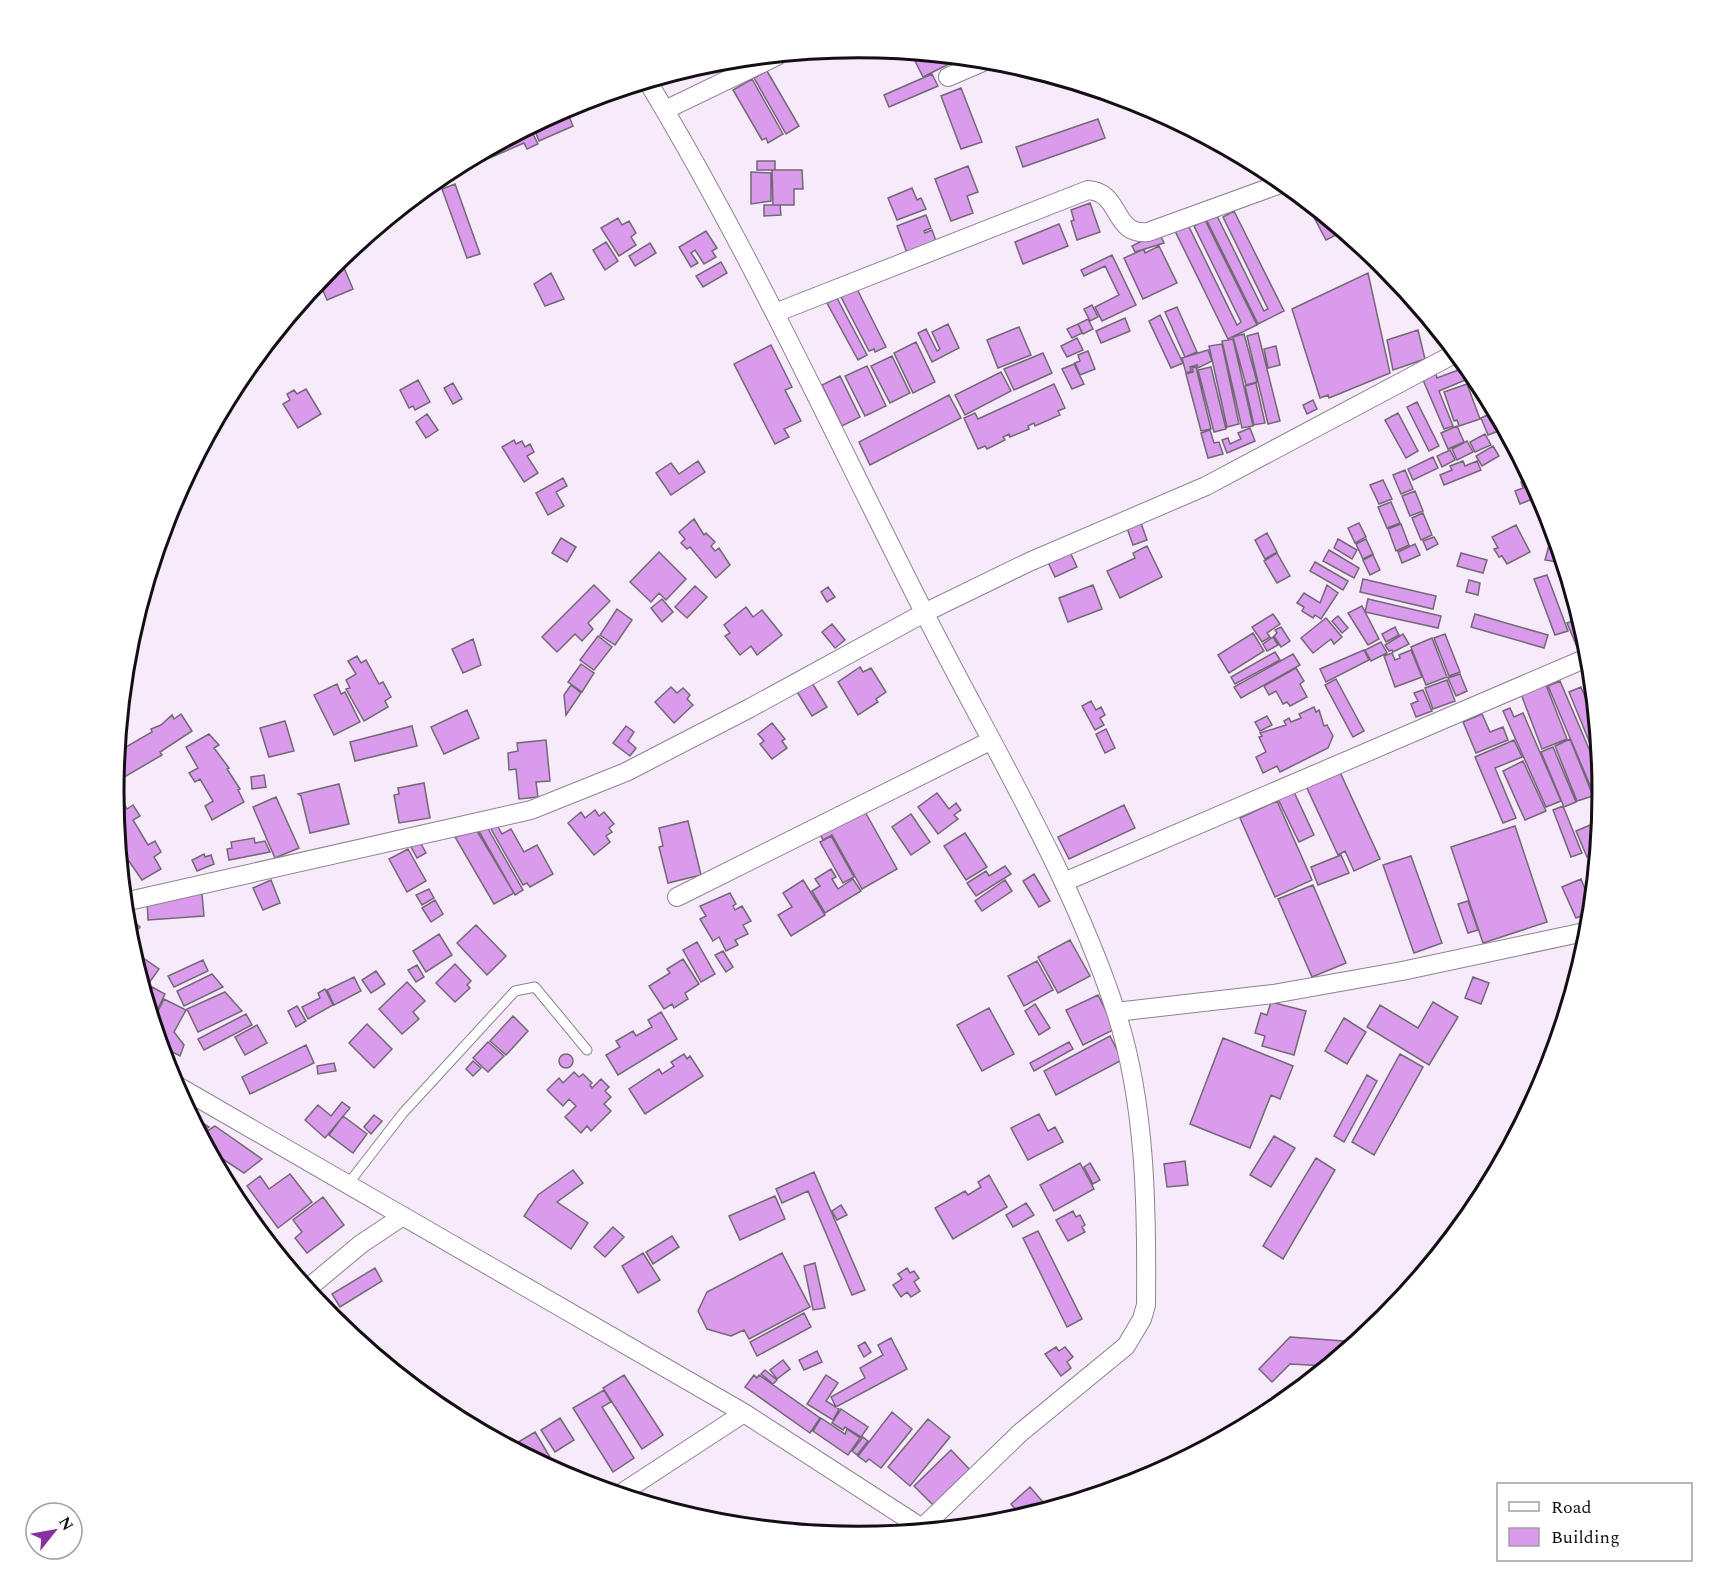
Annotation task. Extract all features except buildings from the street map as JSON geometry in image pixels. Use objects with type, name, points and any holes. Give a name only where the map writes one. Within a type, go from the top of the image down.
[{"type":"street","points":[[665,110],[756,66]]},
{"type":"street","points":[[948,77],[970,68]]},
{"type":"street","points":[[652,89],[775,313],[924,613],[1064,882],[1116,1012],[1133,1083],[1141,1150],[1146,1284],[1146,1305],[1142,1319],[1126,1346],[1020,1433],[931,1522]]},
{"type":"street","points":[[775,313],[1088,190],[1103,194],[1112,202],[1126,228],[1136,233],[1148,232],[1273,187]]},
{"type":"street","points":[[132,900],[531,810],[626,772],[750,708],[924,613],[1029,562],[1206,486],[1448,357]]},
{"type":"street","points":[[1064,882],[1580,661]]},
{"type":"street","points":[[677,897],[990,741]]},
{"type":"street","points":[[1116,1012],[1273,994],[1578,933]]},
{"type":"street","points":[[189,1093],[744,1413],[916,1524]]},
{"type":"street","points":[[313,1283],[361,1244],[403,1216]]},
{"type":"street","points":[[627,1489],[744,1413]]},
{"type":"lane","points":[[348,1184],[431,1081],[515,990],[535,987],[587,1050]]}]
